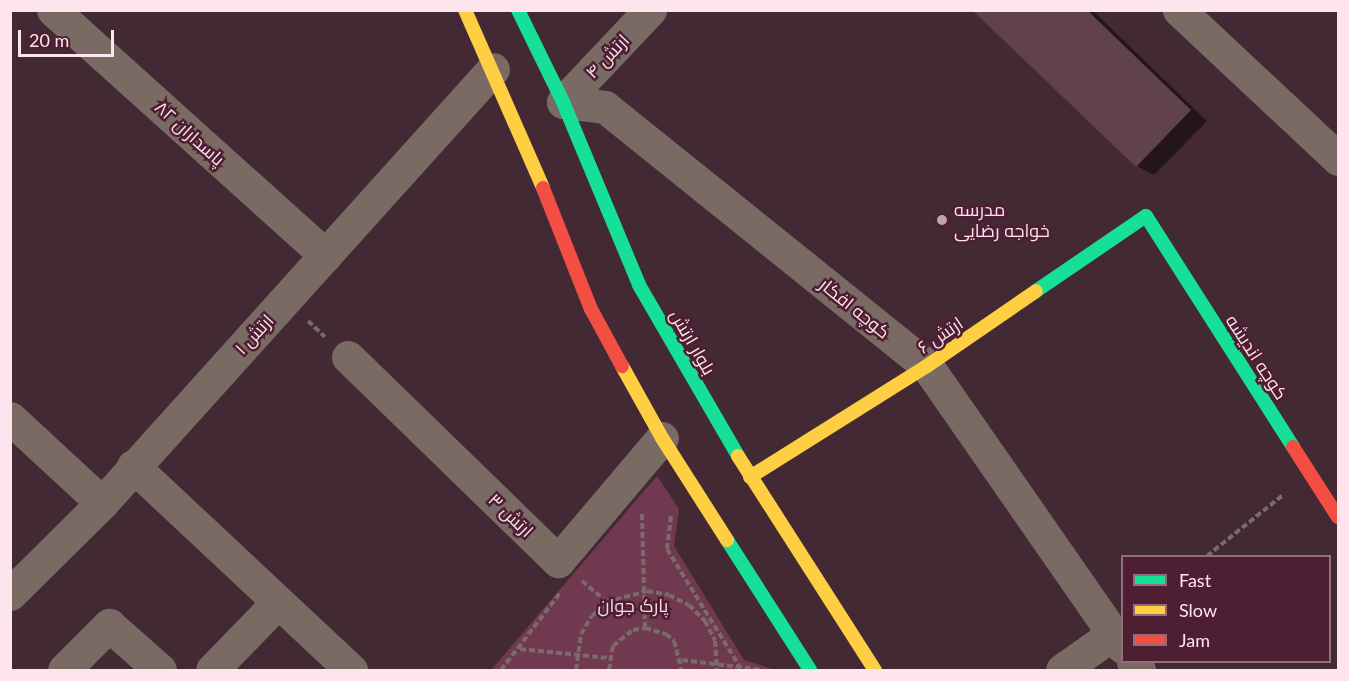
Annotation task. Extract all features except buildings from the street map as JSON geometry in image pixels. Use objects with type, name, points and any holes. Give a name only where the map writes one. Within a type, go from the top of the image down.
[{"type":"street","name":"پاسداران ۸۲","points":[[53,10],[326,256]]},
{"type":"street","points":[[465,10],[493,69],[523,123],[591,309],[662,438],[810,670]]},
{"type":"street","name":"بلوار ارتش","points":[[518,10],[554,107],[639,285],[750,477],[875,670]]},
{"type":"street","name":"ارتش ۴","points":[[554,107],[650,10]]},
{"type":"street","points":[[1179,10],[1338,159]]},
{"type":"street","name":"ارتش ۱","points":[[10,594],[102,503],[493,69]]},
{"type":"street","name":"کوچه افکار","points":[[554,107],[605,107],[927,366],[1118,640]]},
{"type":"street","name":"ارتش ۶","points":[[750,477],[927,366],[1146,216]]},
{"type":"street","name":"کوچه اندیشه","points":[[1146,216],[1338,517]]},
{"type":"street","name":"ارتش ۳","points":[[348,357],[558,561],[662,438]]},
{"type":"street","points":[[10,418],[102,503]]},
{"type":"street","points":[[133,466],[351,670]]},
{"type":"street","points":[[212,670],[277,603]]},
{"type":"street","points":[[64,670],[109,625],[160,670]]},
{"type":"street","points":[[1062,670],[1118,640]]},
{"type":"path","points":[[285,301],[348,357]]},
{"type":"path","points":[[1208,555],[1310,472]]},
{"type":"path","points":[[642,504],[647,591],[645,628]]},
{"type":"path","points":[[672,509],[666,549],[740,667]]},
{"type":"path","points":[[576,670],[575,654],[592,616],[607,602],[647,591],[669,595],[697,613],[715,641],[717,670]]},
{"type":"path","points":[[609,670],[609,658],[622,637],[645,628],[666,634],[682,660],[682,670]]},
{"type":"path","points":[[520,649],[609,658]]},
{"type":"path","points":[[682,660],[763,670]]},
{"type":"green space","name":"پارک جوان","points":[[657,476],[679,509],[674,546],[744,660],[776,670],[491,670]]},
{"type":"traffic: fast","points":[[518,10],[563,102],[639,285],[738,456]]},
{"type":"traffic: fast","points":[[1036,291],[1146,216],[1293,447]]},
{"type":"traffic: fast","points":[[727,540],[810,670]]},
{"type":"traffic: slow","points":[[465,10],[543,188]]},
{"type":"traffic: slow","points":[[750,477],[927,366],[1036,291]]},
{"type":"traffic: slow","points":[[622,366],[662,438],[727,540]]},
{"type":"traffic: slow","points":[[738,456],[875,670]]},
{"type":"traffic: jam","points":[[543,188],[591,309],[622,366]]},
{"type":"traffic: jam","points":[[1293,447],[1338,517]]},
{"type":"place","name":"مدرسه خواجه رضایی","points":[[942,220]]}]
